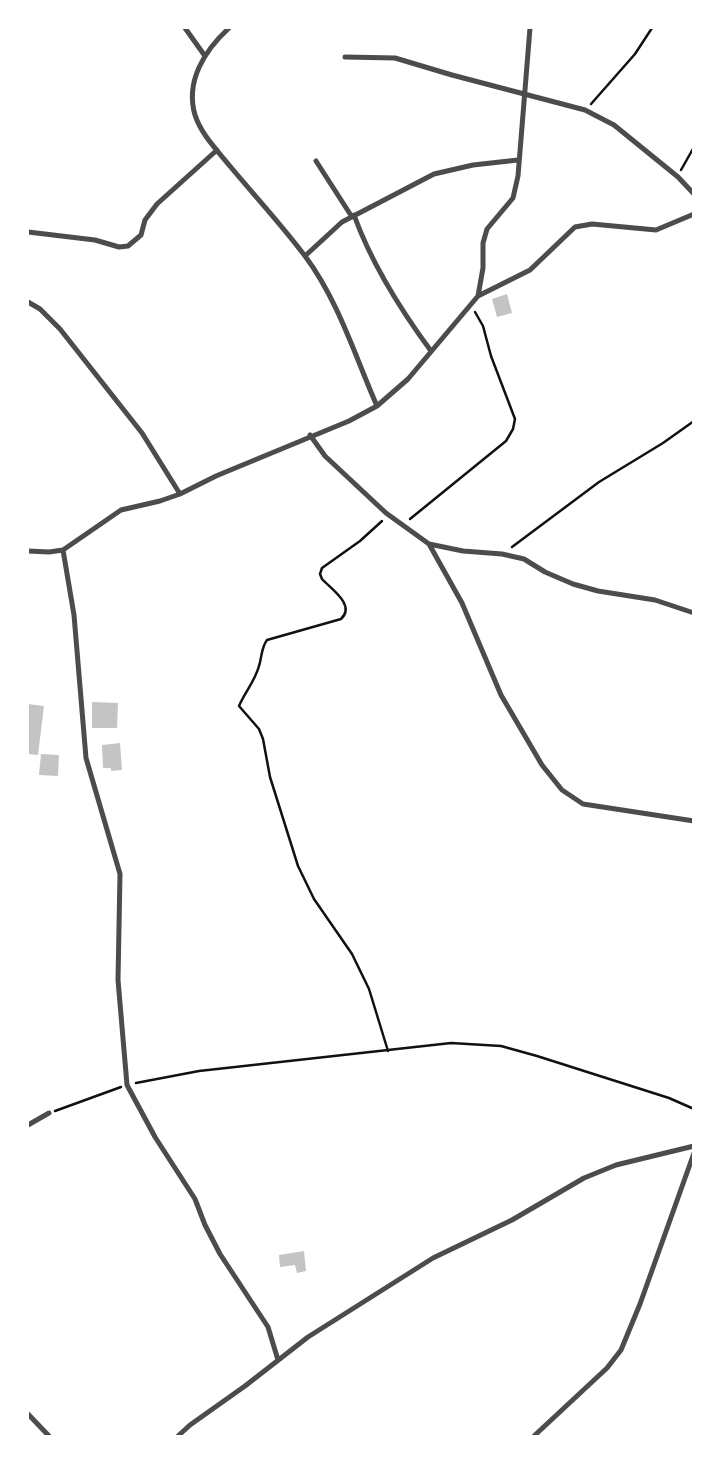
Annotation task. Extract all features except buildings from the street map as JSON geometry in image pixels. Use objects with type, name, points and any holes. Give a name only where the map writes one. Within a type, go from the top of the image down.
[{"type":"street","points":[[185,28],[205,56]]},
{"type":"street","points":[[229,28],[205,56],[194,81],[195,114],[200,126],[217,150],[305,256],[324,285],[377,406]]},
{"type":"street","points":[[478,296],[483,268],[483,243],[491,223],[513,198],[530,28]]},
{"type":"street","points":[[345,57],[395,58],[585,110],[614,125],[678,177],[694,194]]},
{"type":"street","points":[[28,232],[95,240],[119,247],[128,246],[141,235],[145,220],[157,204],[217,150]]},
{"type":"street","points":[[305,256],[319,241],[353,216],[434,174],[473,164],[518,160]]},
{"type":"street","points":[[316,161],[353,216],[374,263],[400,308],[431,351]]},
{"type":"street","points":[[28,551],[48,552],[63,550],[121,510],[160,501],[180,494],[310,435],[349,421],[377,406],[408,379],[478,296],[530,270],[575,227],[592,224],[656,230],[694,214]]},
{"type":"street","points":[[28,302],[40,309],[60,329],[142,434],[180,494]]},
{"type":"street","points":[[310,435],[325,456],[386,513],[429,544],[463,551],[502,554],[524,559],[546,572],[573,584],[598,591],[655,600],[681,607],[694,614]]},
{"type":"street","points":[[429,544],[462,603],[501,695],[542,765],[562,790],[584,804],[694,821]]},
{"type":"street","points":[[63,550],[74,614],[86,758],[120,874],[118,980],[126,1085],[155,1137],[195,1199],[205,1225],[220,1254],[268,1327],[278,1360]]},
{"type":"street","points":[[28,1125],[49,1113]]},
{"type":"street","points":[[178,1436],[308,1337],[433,1258],[512,1220],[564,1188],[616,1165],[694,1146]]},
{"type":"street","points":[[534,1436],[607,1368],[621,1350],[640,1304],[694,1153]]},
{"type":"street","points":[[28,1414],[49,1436]]},
{"type":"path","points":[[585,110],[636,54],[652,28]]},
{"type":"path","points":[[678,177],[694,147]]},
{"type":"path","points":[[402,526],[506,440],[514,429],[515,419],[491,356],[483,326],[470,306]]},
{"type":"path","points":[[502,554],[599,482],[663,443],[694,421]]},
{"type":"path","points":[[386,513],[382,520],[360,541],[322,568],[320,574],[322,579],[345,604],[347,610],[344,616],[267,640],[254,680],[239,706],[259,729],[263,739],[272,787],[298,866],[314,899],[352,954],[369,989],[388,1051]]},
{"type":"path","points":[[49,1113],[126,1085],[199,1070],[451,1043],[500,1046],[669,1098],[694,1109]]}]
